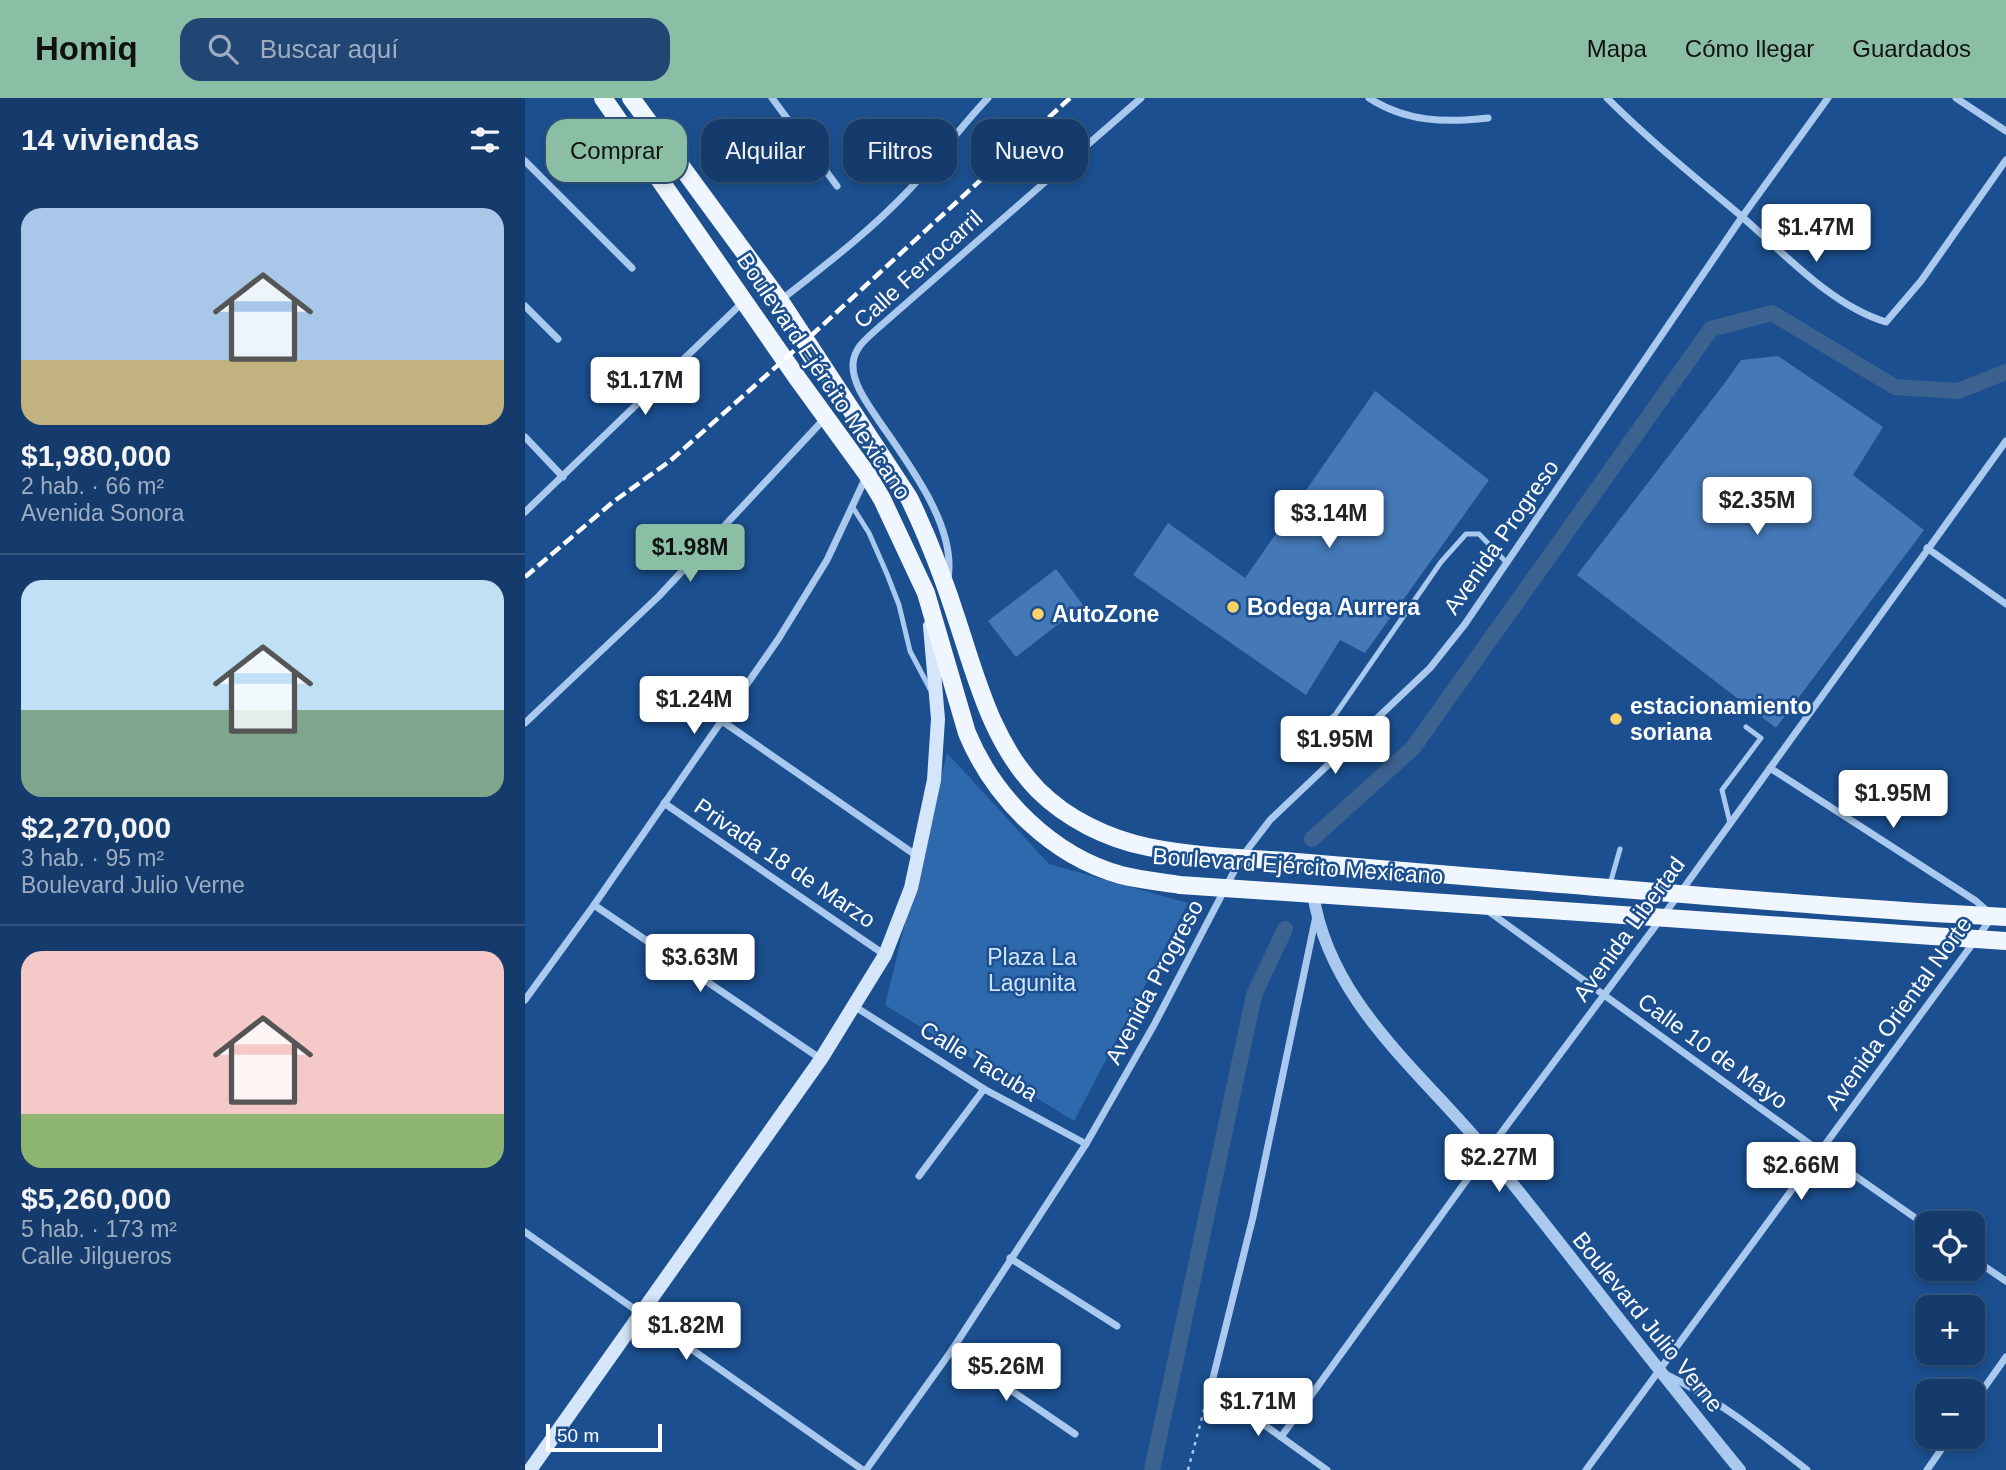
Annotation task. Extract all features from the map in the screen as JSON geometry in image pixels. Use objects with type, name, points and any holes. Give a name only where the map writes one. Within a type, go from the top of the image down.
[{"type":"main road","name":"Boulevard Ejército Mexicano","points":[[603,98],[867,474],[898,529],[926,593],[975,753],[996,784],[1029,821],[1049,839],[1071,853],[1120,874],[1180,885],[1243,891],[1479,904],[2006,941]]},
{"type":"main road","name":"Boulevard Ejército Mexicano","points":[[631,98],[780,301],[909,498],[947,589],[988,714],[1007,750],[1039,791],[1085,824],[1126,841],[1149,847],[1247,858],[1999,917]]},
{"type":"main road","points":[[530,1470],[821,1059],[885,954],[900,920],[919,857],[934,780],[937,702],[926,593]]},
{"type":"street","points":[[772,98],[837,186]]},
{"type":"street","points":[[780,301],[859,238],[906,193],[961,126],[988,98]]},
{"type":"street","name":"Calle Ferrocarril","points":[[947,589],[950,553],[946,535],[924,491],[859,388],[854,376],[856,352],[863,341],[1141,98]]},
{"type":"street","points":[[1369,98],[1401,114],[1429,121],[1457,122],[1488,118]]},
{"type":"street","points":[[1607,98],[1813,280],[1861,312],[1886,322],[1921,281],[2006,160]]},
{"type":"street","name":"Avenida Progreso","points":[[865,1470],[952,1350],[1086,1144],[1154,1025],[1225,888],[1270,820],[1430,668],[1465,624],[1742,217],[1828,98]]},
{"type":"street","points":[[1957,98],[2006,131]]},
{"type":"street","points":[[525,161],[632,268]]},
{"type":"street","points":[[525,512],[744,301]]},
{"type":"street","points":[[525,306],[558,340]]},
{"type":"street","points":[[525,723],[659,597],[827,416]]},
{"type":"street","points":[[525,437],[563,477]]},
{"type":"street","name":"Avenida Libertad","points":[[1281,1437],[1487,1152],[1680,893],[2006,441]]},
{"type":"street","points":[[525,1000],[779,638],[827,560],[867,474]]},
{"type":"street","points":[[1927,548],[2006,604]]},
{"type":"street","points":[[722,721],[919,857]]},
{"type":"street","points":[[1770,768],[1999,917]]},
{"type":"street","name":"Privada 18 de Marzo","points":[[664,803],[885,954]]},
{"type":"street","name":"Boulevard Julio Verne","points":[[1308,893],[1333,963],[1350,995],[1375,1027],[1487,1152],[1658,1371],[1740,1470]]},
{"type":"street","name":"Calle 10 de Mayo","points":[[1479,904],[1915,1218]]},
{"type":"street","points":[[594,905],[821,1059]]},
{"type":"street","points":[[1316,916],[1253,1217],[1212,1382],[1238,1406],[1327,1470]]},
{"type":"street","name":"Avenida Oriental Norte","points":[[1586,1470],[1977,939],[1999,917]]},
{"type":"street","name":"Calle Tacuba","points":[[854,1006],[984,1089],[1086,1144]]},
{"type":"street","points":[[919,1176],[984,1089]]},
{"type":"street","points":[[525,1232],[865,1470]]},
{"type":"street","points":[[1010,1258],[1117,1326]]},
{"type":"street","points":[[1985,1267],[2006,1281]]},
{"type":"street","points":[[952,1350],[1075,1434]]},
{"type":"street","points":[[1985,1387],[2006,1357]]},
{"type":"street","points":[[1658,1371],[1687,1384],[1731,1412],[1807,1470]]},
{"type":"street","points":[[1927,1470],[1942,1449]]},
{"type":"street","points":[[1309,1470],[1315,1461]]},
{"type":"lane","points":[[852,506],[869,533],[887,574],[899,606],[910,651],[937,702]]},
{"type":"lane","points":[[1304,728],[1322,725],[1335,715],[1441,562],[1466,534],[1479,534],[1507,563]]},
{"type":"lane","points":[[1730,823],[1721,790],[1761,738],[1746,727]]},
{"type":"lane","points":[[1609,887],[1620,849]]},
{"type":"path","points":[[1188,1470],[1212,1382]]},
{"type":"green space","name":"Plaza La Lagunita","points":[[947,753],[1049,864],[1188,903],[1074,1121],[885,1005]]},
{"type":"building","points":[[1778,356],[1883,427],[1853,475],[1924,530],[1776,728],[1577,575],[1741,360]]},
{"type":"building","points":[[1375,391],[1489,480],[1365,653],[1340,640],[1306,695],[1133,575],[1168,523],[1245,578]]},
{"type":"building","points":[[1056,569],[1083,605],[1016,657],[988,621]]},
{"type":"waterway","points":[[1312,839],[1413,748],[1711,329],[1772,313],[1895,387],[1958,391],[2006,372]]},
{"type":"waterway","points":[[1152,1470],[1254,995],[1285,929]]},
{"type":"railway","points":[[525,577],[613,502],[670,461],[1070,98]]},
{"type":"place","name":"Bodega Aurrera","points":[[1233,607]]},
{"type":"place","name":"AutoZone","points":[[1038,614]]},
{"type":"place","name":"estacionamiento soriana","points":[[1616,719]]}]
